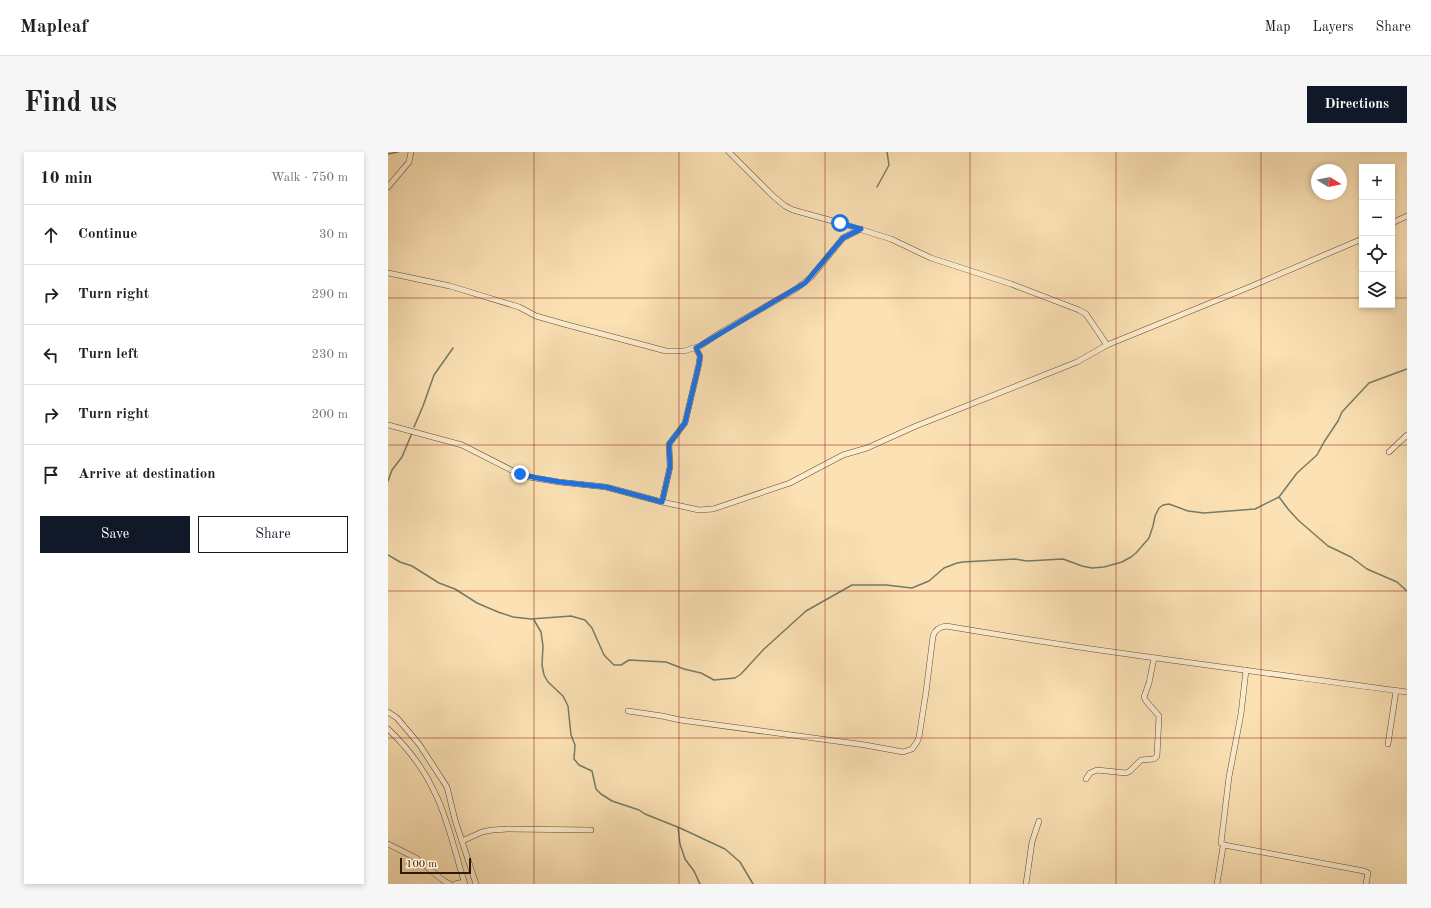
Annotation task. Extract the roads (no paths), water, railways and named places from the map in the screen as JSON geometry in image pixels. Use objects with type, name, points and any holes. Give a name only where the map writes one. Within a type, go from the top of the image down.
[{"type":"street","points":[[388,187],[409,162],[411,152]]},
{"type":"street","points":[[729,152],[785,206],[803,214],[861,229],[891,239],[931,258],[1011,284],[1079,310],[1086,314],[1107,345]]},
{"type":"street","points":[[1395,222],[1407,216]]},
{"type":"street","points":[[388,273],[450,286],[519,307],[536,316],[666,351],[684,351],[696,348],[805,283],[843,238],[861,229]]},
{"type":"street","points":[[388,425],[462,445],[507,468],[529,476],[560,482],[606,487],[662,502],[699,510],[708,510],[790,483],[843,455],[867,448],[916,426],[1077,362],[1107,345],[1359,240]]},
{"type":"street","points":[[662,502],[670,467],[669,444],[685,423],[699,364],[700,356],[696,348]]},
{"type":"street","points":[[1389,452],[1407,435]]},
{"type":"street","points":[[628,711],[693,722],[908,752],[918,742],[933,636],[935,631],[941,626],[1154,658],[1407,692]]},
{"type":"street","points":[[1086,779],[1090,774],[1097,770],[1126,773],[1141,760],[1154,758],[1156,756],[1159,716],[1144,697],[1149,683],[1154,658]]},
{"type":"street","points":[[1246,670],[1241,714],[1229,777],[1221,843],[1224,845],[1364,871],[1368,873],[1366,884]]},
{"type":"street","points":[[1388,744],[1396,691]]},
{"type":"street","points":[[388,712],[397,718],[420,744],[447,787],[476,884]]},
{"type":"street","points":[[388,728],[412,755],[436,794],[443,812],[464,883],[455,884]]},
{"type":"street","points":[[1026,884],[1032,842],[1039,821]]},
{"type":"street","points":[[462,841],[482,832],[492,830],[591,830]]},
{"type":"street","points":[[388,844],[410,854],[450,884]]},
{"type":"street","points":[[1217,884],[1224,845]]},
{"type":"waterway","points":[[388,154],[398,152]]},
{"type":"waterway","points":[[877,187],[889,165],[887,152]]},
{"type":"waterway","points":[[414,427],[434,375],[453,348]]},
{"type":"waterway","points":[[388,555],[400,562],[412,566],[439,583],[455,589],[477,603],[513,617],[531,619],[571,616],[585,620],[592,628],[604,655],[614,665],[621,665],[629,660],[666,662],[684,669],[701,673],[714,680],[735,678],[741,674],[764,649],[806,611],[852,585],[886,585],[912,588],[929,581],[944,568],[963,562],[1015,559],[1027,561],[1063,559],[1092,568],[1104,567],[1122,562],[1136,553],[1149,538],[1155,516],[1159,508],[1163,505],[1169,504],[1188,511],[1204,513],[1255,509],[1279,497],[1297,473],[1317,455],[1342,412],[1369,383],[1407,369]]},
{"type":"waterway","points":[[388,481],[392,470],[402,457],[412,433]]},
{"type":"waterway","points":[[1279,497],[1298,520],[1328,546],[1351,557],[1367,569],[1397,582],[1407,591]]},
{"type":"waterway","points":[[534,620],[541,632],[543,646],[542,665],[544,675],[548,682],[563,696],[568,706],[571,735],[575,745],[574,759],[579,765],[592,771],[596,789],[612,801],[639,810],[725,849],[740,862],[753,884]]},
{"type":"waterway","points":[[678,827],[680,844],[685,859],[694,871],[700,884]]}]
